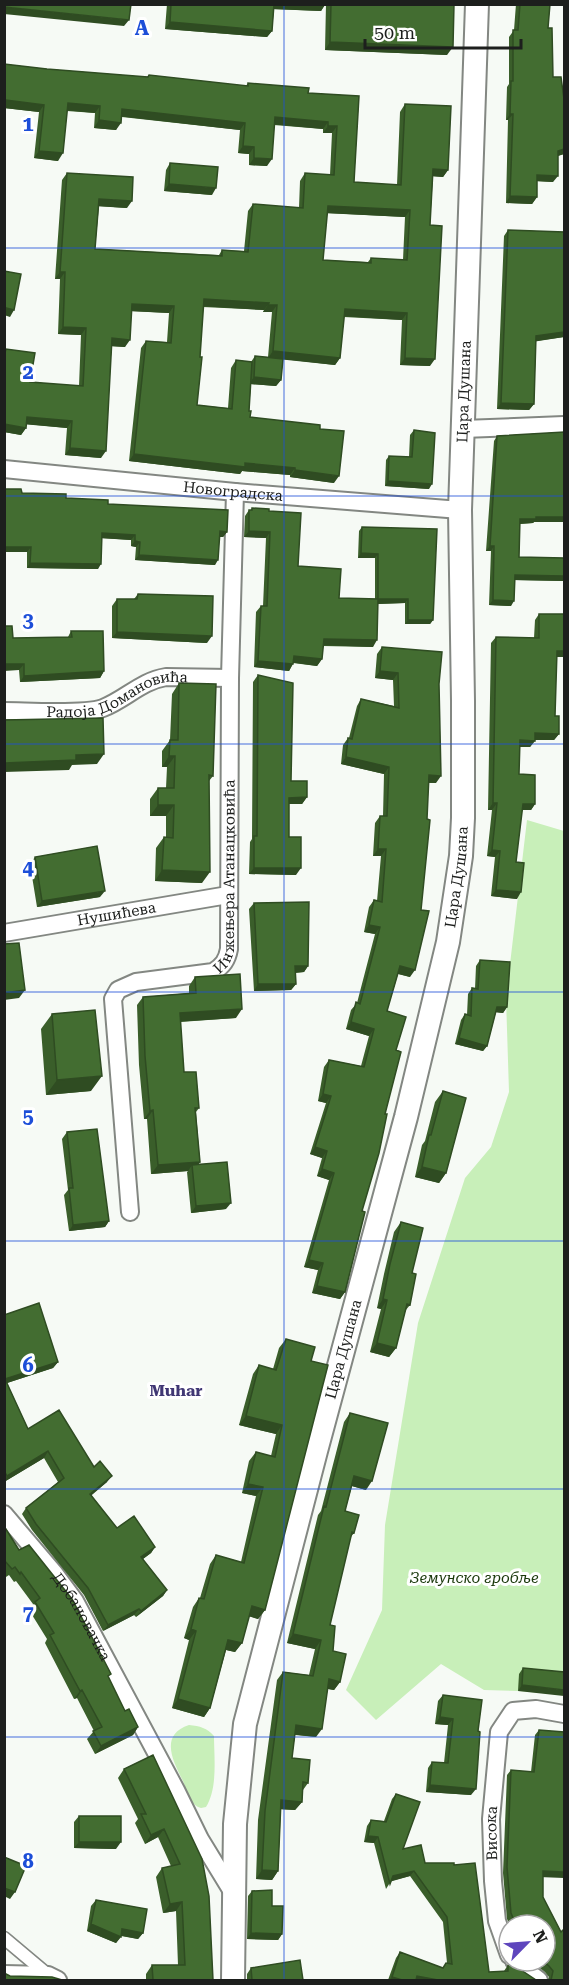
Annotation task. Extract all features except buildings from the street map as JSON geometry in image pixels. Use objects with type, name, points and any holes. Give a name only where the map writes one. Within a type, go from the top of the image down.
[{"type":"main road","name":"Цара Душана","points":[[233,1980],[235,1824],[245,1724],[316,1451],[392,1174],[448,942],[460,856],[463,818],[460,510],[477,4]]},
{"type":"street","points":[[463,429],[564,425]]},
{"type":"street","name":"Новоградска","points":[[4,469],[235,492],[460,510]]},
{"type":"street","name":"Инжењера Атанацковића","points":[[130,1212],[113,999],[118,990],[126,985],[204,974],[221,967],[227,958],[229,949],[230,678],[235,492]]},
{"type":"street","name":"Радоја Домановића","points":[[4,711],[95,711],[111,705],[138,687],[156,679],[166,677],[230,678]]},
{"type":"street","name":"Нушићева","points":[[4,933],[228,895]]},
{"type":"street","name":"Добановачка","points":[[4,1514],[56,1574],[75,1601],[145,1729],[200,1839],[233,1893]]},
{"type":"street","name":"Висока","points":[[497,1921],[492,1881],[491,1819],[499,1732],[513,1711],[536,1709],[564,1714]]},
{"type":"street","points":[[4,1938],[53,1978]]},
{"type":"street","points":[[4,1974],[53,1978]]},
{"type":"green space","name":"Земунско гробље","points":[[527,820],[564,831],[564,1695],[484,1690],[441,1664],[376,1720],[346,1690],[382,1610],[385,1525],[418,1323],[465,1178],[491,1147],[509,1092],[506,998]]},
{"type":"green space","points":[[189,1725],[203,1728],[214,1736],[212,1791],[206,1807],[201,1808],[189,1797],[171,1749],[174,1735]]},
{"type":"district","name":"Muhar","points":[[176,1390]]}]
